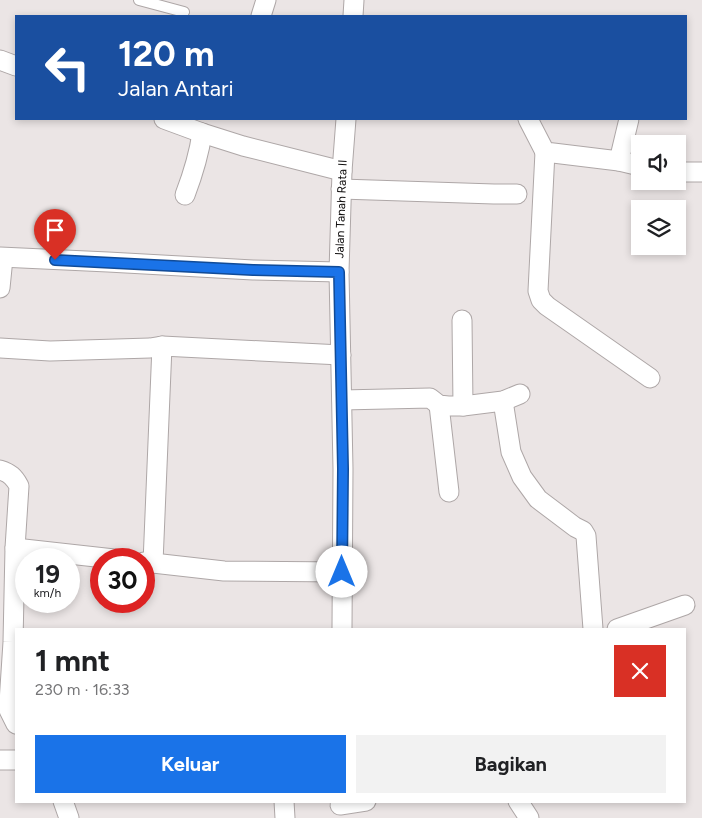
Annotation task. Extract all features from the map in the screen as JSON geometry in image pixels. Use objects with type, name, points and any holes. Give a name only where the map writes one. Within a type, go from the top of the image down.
[{"type":"street","points":[[261,15],[266,0]]},
{"type":"street","points":[[353,15],[354,0]]},
{"type":"street","points":[[0,60],[15,66]]},
{"type":"street","points":[[167,120],[342,180],[494,194],[517,194]]},
{"type":"street","name":"Jalan Tanah Rata II","points":[[342,628],[343,469],[339,272],[346,120]]},
{"type":"street","points":[[529,120],[545,152],[538,291],[541,300],[650,378]]},
{"type":"street","points":[[620,162],[629,120]]},
{"type":"street","points":[[186,195],[195,170],[202,133]]},
{"type":"street","points":[[545,152],[631,164]]},
{"type":"street","points":[[686,172],[702,171]]},
{"type":"street","points":[[0,288],[1,258],[118,262],[253,270],[339,272]]},
{"type":"street","points":[[462,320],[463,406]]},
{"type":"street","points":[[149,548],[162,346]]},
{"type":"street","points":[[0,348],[50,351],[162,346],[340,355]]},
{"type":"street","points":[[342,400],[430,398],[439,405],[463,406],[512,397],[510,452],[522,477],[538,499],[586,536],[593,628]]},
{"type":"street","points":[[439,405],[450,492]]},
{"type":"street","points":[[0,470],[10,474],[18,486],[15,548]]},
{"type":"street","points":[[155,564],[224,571],[342,572]]},
{"type":"street","points":[[620,628],[685,605]]},
{"type":"street","points":[[15,613],[15,642],[9,710],[15,722]]},
{"type":"street","points":[[0,760],[15,760]]},
{"type":"street","points":[[64,803],[69,818]]},
{"type":"street","points":[[284,803],[285,818]]},
{"type":"street","points":[[340,808],[359,803]]},
{"type":"street","points":[[519,803],[529,818]]},
{"type":"lane","points":[[139,0],[184,12]]},
{"type":"route","points":[[55,260],[253,270],[339,272],[343,469],[342,572]]}]
